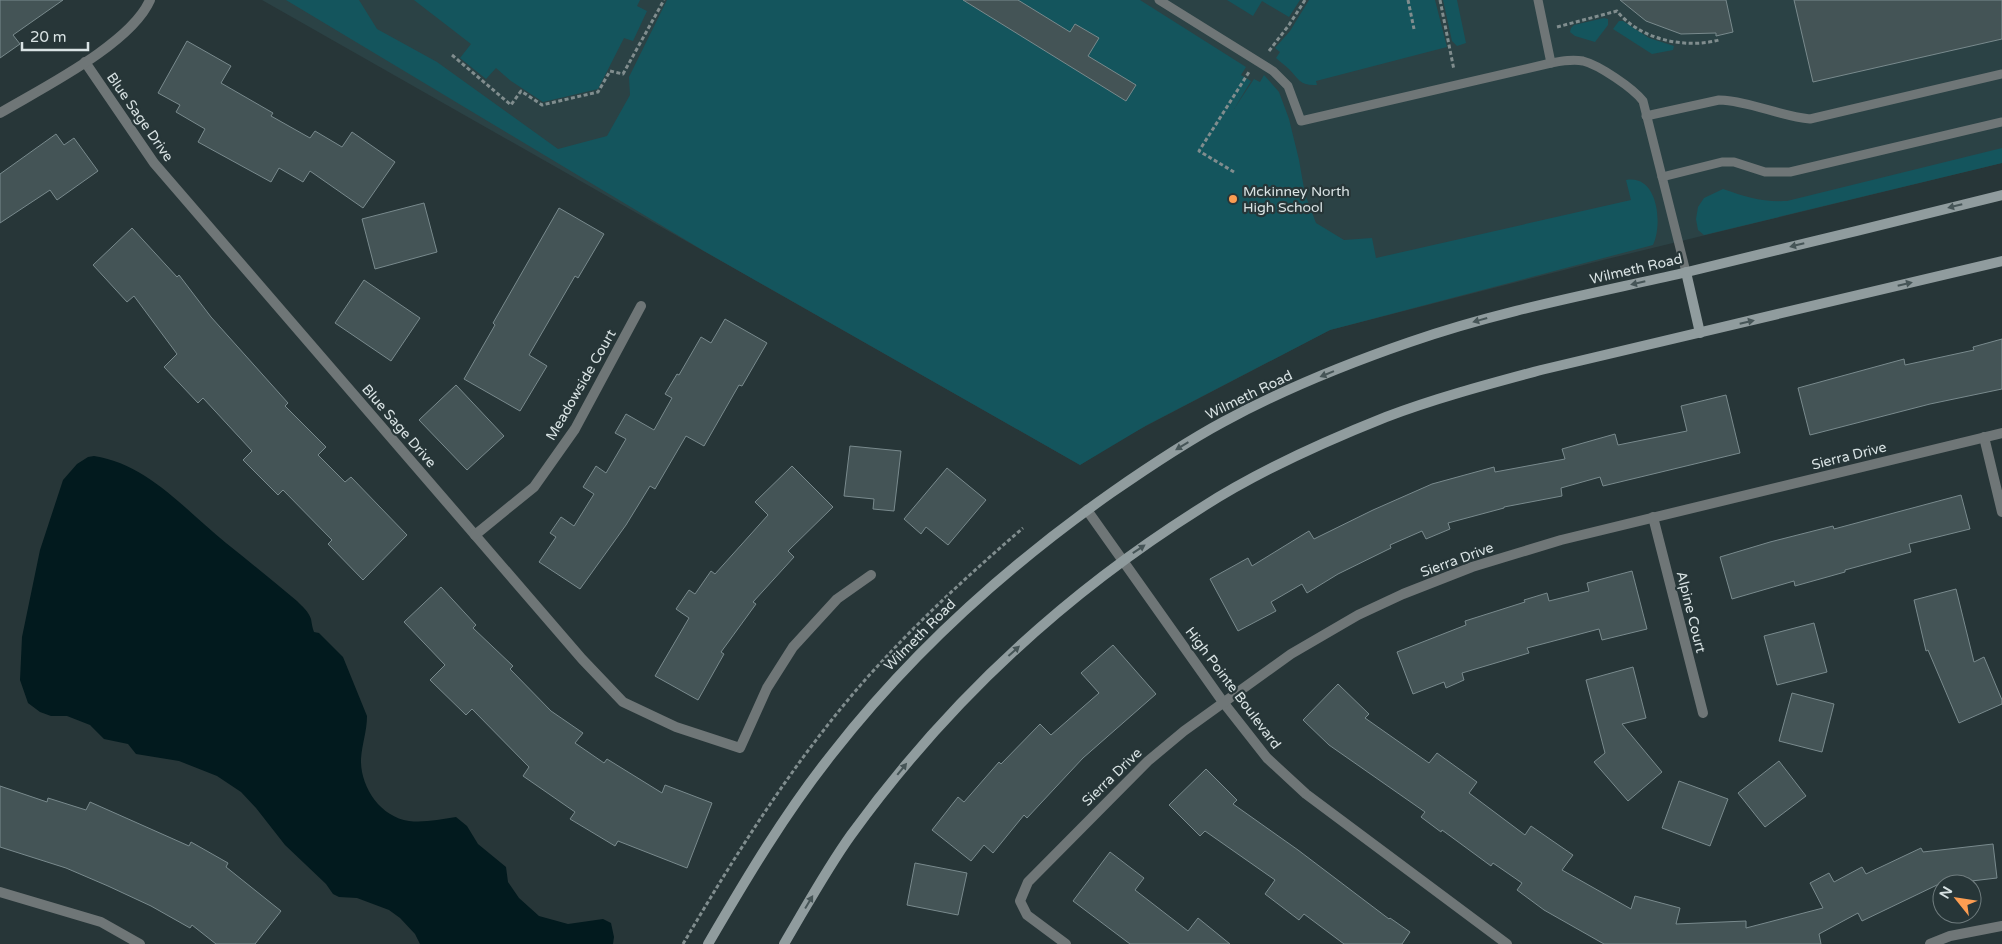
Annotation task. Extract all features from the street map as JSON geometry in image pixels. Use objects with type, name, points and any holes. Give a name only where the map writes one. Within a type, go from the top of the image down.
[{"type":"main road","name":"Wilmeth Road","points":[[708,944],[829,757],[860,720],[940,633],[1018,562],[1087,510],[1176,450],[1222,422],[1356,362],[1450,329],[1511,311],[1686,272],[2002,195]]},
{"type":"main road","points":[[784,944],[850,838],[882,794],[925,742],[995,668],[1123,560],[1202,507],[1249,480],[1301,454],[1389,416],[1502,380],[2002,261]]},
{"type":"main road","points":[[1686,272],[1700,333]]},
{"type":"street","points":[[0,113],[112,44],[142,14],[150,0]]},
{"type":"street","name":"Blue Sage Drive","points":[[85,62],[154,164],[582,659],[623,702],[676,727],[740,748],[767,688],[793,647],[837,599],[871,576]]},
{"type":"street","name":"Meadowside Court","points":[[475,536],[534,487],[575,429],[642,306]]},
{"type":"street","name":"Sierra Drive","points":[[1066,944],[1027,915],[1020,901],[1028,882],[1128,780],[1184,731],[1290,654],[1358,615],[1403,594],[1472,567],[1561,540],[2002,433]]},
{"type":"street","points":[[1984,438],[2002,512]]},
{"type":"street","name":"High Pointe Boulevard","points":[[1087,510],[1223,702],[1267,758],[1306,794],[1507,944]]},
{"type":"street","name":"Alpine Court","points":[[1653,517],[1703,713]]},
{"type":"street","points":[[0,892],[101,922],[140,944]]},
{"type":"street","points":[[1930,944],[1950,936],[2002,926]]},
{"type":"lane","points":[[1158,0],[1273,71],[1288,86],[1301,122],[1551,63],[1577,60],[1591,64],[1634,90],[1643,101],[1686,272]]},
{"type":"lane","points":[[1538,0],[1551,63]]},
{"type":"lane","points":[[1646,116],[1719,100],[1730,100],[1784,115],[1810,119],[2002,74]]},
{"type":"lane","points":[[1662,177],[1722,162],[1734,162],[1765,172],[1790,172],[2002,122]]},
{"type":"path","points":[[452,55],[511,105],[521,91],[542,105],[598,92],[610,72],[623,74],[664,0]]},
{"type":"path","points":[[1234,172],[1199,151],[1258,61],[1289,25],[1305,0]]},
{"type":"path","points":[[1408,0],[1414,29]]},
{"type":"path","points":[[1440,0],[1458,86]]},
{"type":"path","points":[[1544,30],[1617,11],[1641,30],[1674,43],[1702,44],[1719,40]]},
{"type":"shaded area","name":"Mckinney North High School","points":[[262,0],[2002,0],[2002,163],[1603,260],[1330,330],[1123,438],[1080,465]]},
{"type":"shaded area","points":[[286,0],[359,0],[377,29],[437,62],[558,149],[607,136],[630,95],[629,77],[667,0],[1140,0],[1246,67],[1241,75],[1251,81],[1234,109],[1254,79],[1260,82],[1264,75],[1279,92],[1289,119],[1305,194],[1316,223],[1344,240],[1372,238],[1376,258],[1631,200],[1626,180],[1637,180],[1651,192],[1655,202],[1658,225],[1653,245],[1330,330],[1147,425],[1080,465],[704,251]]},
{"type":"shaded area","points":[[414,0],[640,0],[637,6],[647,11],[633,41],[624,38],[598,89],[543,102],[511,81],[496,68],[486,79],[460,58],[471,44]]},
{"type":"shaded area","points":[[1227,0],[1300,0],[1289,17],[1262,1],[1253,16]]},
{"type":"shaded area","points":[[1309,0],[1435,0],[1447,47],[1316,81],[1317,85],[1304,83],[1276,58],[1280,52],[1275,48],[1290,31]]},
{"type":"shaded area","points":[[1443,0],[1457,0],[1466,43],[1457,46],[1452,41]]},
{"type":"shaded area","points":[[1604,18],[1608,19],[1608,25],[1595,42],[1575,36],[1570,32],[1574,25]]},
{"type":"shaded area","points":[[1619,21],[1623,21],[1649,38],[1674,46],[1673,50],[1652,54],[1613,29]]},
{"type":"shaded area","points":[[2002,148],[2002,163],[1704,235],[1698,230],[1696,219],[1698,207],[1704,198],[1723,189],[1769,201],[1787,201]]},
{"type":"shaded area","points":[[94,456],[132,468],[149,478],[297,601],[307,612],[314,632],[319,633],[343,657],[367,716],[361,759],[362,769],[368,789],[381,807],[399,818],[409,821],[427,821],[456,817],[467,826],[478,844],[506,867],[508,882],[519,898],[539,916],[568,924],[603,919],[611,923],[614,937],[613,944],[420,944],[415,934],[400,918],[389,910],[357,898],[339,897],[333,894],[326,884],[285,845],[241,792],[217,776],[179,761],[136,754],[128,744],[104,739],[90,725],[67,716],[51,716],[40,712],[28,703],[20,680],[22,637],[40,550],[63,480],[77,464],[88,457]]},
{"type":"building","points":[[0,0],[63,0],[13,35],[20,44],[0,58]]},
{"type":"building","points":[[963,0],[1018,0],[1070,32],[1075,24],[1099,38],[1088,56],[1136,85],[1126,101]]},
{"type":"building","points":[[1620,0],[1726,0],[1733,32],[1716,36],[1716,33],[1681,34],[1646,21]]},
{"type":"building","points":[[1794,0],[2002,0],[2002,39],[1813,82]]},
{"type":"building","points":[[187,41],[231,66],[221,83],[273,113],[271,116],[310,138],[315,131],[342,147],[352,132],[395,162],[363,208],[310,171],[303,182],[279,168],[271,182],[198,142],[205,129],[176,112],[180,105],[158,93]]},
{"type":"building","points":[[56,134],[64,145],[74,138],[98,171],[57,200],[50,190],[0,223],[0,174]]},
{"type":"building","points":[[424,203],[437,252],[375,269],[362,219]]},
{"type":"building","points":[[559,208],[604,234],[578,278],[575,276],[529,355],[547,366],[520,411],[464,379],[495,325],[493,323]]},
{"type":"building","points":[[132,228],[177,277],[179,275],[211,317],[288,403],[285,406],[326,447],[318,455],[345,482],[351,477],[407,535],[363,580],[328,544],[332,540],[283,490],[278,495],[243,460],[252,451],[203,398],[198,403],[164,367],[177,354],[134,296],[127,302],[93,265]]},
{"type":"building","points":[[364,280],[420,318],[391,361],[335,323]]},
{"type":"building","points":[[725,319],[767,343],[742,386],[739,385],[704,446],[686,436],[655,489],[650,486],[626,525],[580,589],[539,562],[556,537],[550,533],[561,517],[574,526],[594,494],[583,487],[596,466],[606,473],[626,439],[615,433],[626,414],[654,430],[672,398],[665,394],[677,374],[679,375],[701,337],[711,343]]},
{"type":"building","points":[[2002,339],[2002,389],[1930,404],[1810,435],[1798,388],[1904,359],[1905,365],[1974,350],[1973,347]]},
{"type":"building","points":[[456,385],[504,436],[467,470],[419,420]]},
{"type":"building","points":[[1726,395],[1740,453],[1603,486],[1600,477],[1561,488],[1562,496],[1504,507],[1448,523],[1450,529],[1426,539],[1422,531],[1390,545],[1391,548],[1338,574],[1307,593],[1302,584],[1271,602],[1276,611],[1238,631],[1210,579],[1248,558],[1252,566],[1309,531],[1314,539],[1432,484],[1494,467],[1495,472],[1565,459],[1562,449],[1615,434],[1618,445],[1687,431],[1681,406]]},
{"type":"building","points":[[850,446],[901,451],[894,511],[873,509],[874,499],[844,496]]},
{"type":"building","points":[[792,466],[833,507],[788,551],[794,557],[753,602],[756,604],[721,652],[724,654],[698,700],[655,676],[689,618],[676,609],[689,590],[695,594],[711,571],[715,574],[768,515],[755,502]]},
{"type":"building","points":[[947,468],[986,500],[948,545],[926,527],[921,534],[904,519]]},
{"type":"building","points":[[1961,495],[1970,529],[1909,544],[1911,552],[1845,570],[1845,572],[1795,586],[1794,581],[1732,599],[1720,557],[1770,542],[1833,526],[1834,529]]},
{"type":"building","points":[[1632,571],[1647,629],[1602,640],[1599,629],[1527,648],[1529,653],[1462,673],[1464,680],[1446,688],[1444,682],[1413,694],[1397,652],[1466,625],[1465,621],[1525,602],[1524,600],[1547,593],[1549,601],[1589,591],[1587,583]]},
{"type":"building","points":[[441,587],[476,625],[473,628],[513,666],[510,669],[551,711],[583,733],[575,743],[604,763],[607,759],[662,793],[665,785],[712,803],[687,868],[618,841],[615,846],[570,819],[575,812],[523,776],[529,767],[472,709],[466,715],[430,680],[445,665],[404,622]]},
{"type":"building","points":[[1956,589],[1974,662],[1984,657],[2002,700],[2002,704],[1959,723],[1928,650],[1926,651],[1914,600]]},
{"type":"building","points":[[1814,623],[1827,672],[1777,685],[1764,636]]},
{"type":"building","points":[[1113,645],[1156,694],[1083,758],[1027,818],[1024,815],[993,853],[984,845],[971,861],[932,830],[958,797],[964,802],[999,762],[1001,764],[1040,724],[1051,735],[1099,693],[1081,673]]},
{"type":"building","points":[[1633,667],[1646,718],[1622,724],[1662,772],[1628,801],[1594,762],[1605,753],[1586,680]]},
{"type":"building","points":[[1338,684],[1369,714],[1365,718],[1429,763],[1437,753],[1477,782],[1469,793],[1525,835],[1531,826],[1573,855],[1562,870],[1631,909],[1635,896],[1680,908],[1676,924],[1746,921],[1746,928],[1823,908],[1810,883],[1829,873],[1834,882],[1862,867],[1866,874],[1921,848],[1923,852],[1993,844],[1997,878],[1982,880],[1982,874],[1932,874],[1932,887],[1862,921],[1858,913],[1819,934],[1821,944],[1604,944],[1544,910],[1517,890],[1522,883],[1493,863],[1491,866],[1442,830],[1441,832],[1421,817],[1425,812],[1329,745],[1303,720]]},
{"type":"building","points":[[1792,693],[1834,704],[1822,752],[1779,741]]},
{"type":"building","points":[[1779,761],[1806,796],[1765,827],[1738,793]]},
{"type":"building","points":[[1206,769],[1237,800],[1233,804],[1298,850],[1389,919],[1410,932],[1402,944],[1344,944],[1304,914],[1299,920],[1265,894],[1275,880],[1205,831],[1200,836],[1169,805]]},
{"type":"building","points":[[1679,781],[1728,799],[1710,846],[1662,828]]},
{"type":"building","points":[[0,786],[47,802],[48,798],[86,810],[90,802],[189,846],[191,842],[228,863],[226,867],[281,911],[255,944],[216,944],[192,925],[190,928],[151,906],[108,886],[66,868],[0,847]]},
{"type":"building","points":[[1110,852],[1144,878],[1135,890],[1188,931],[1198,918],[1230,944],[1130,944],[1073,901]]},
{"type":"building","points":[[915,863],[967,873],[958,915],[907,905]]},
{"type":"place","name":"Mckinney North High School","points":[[1233,199]]}]
